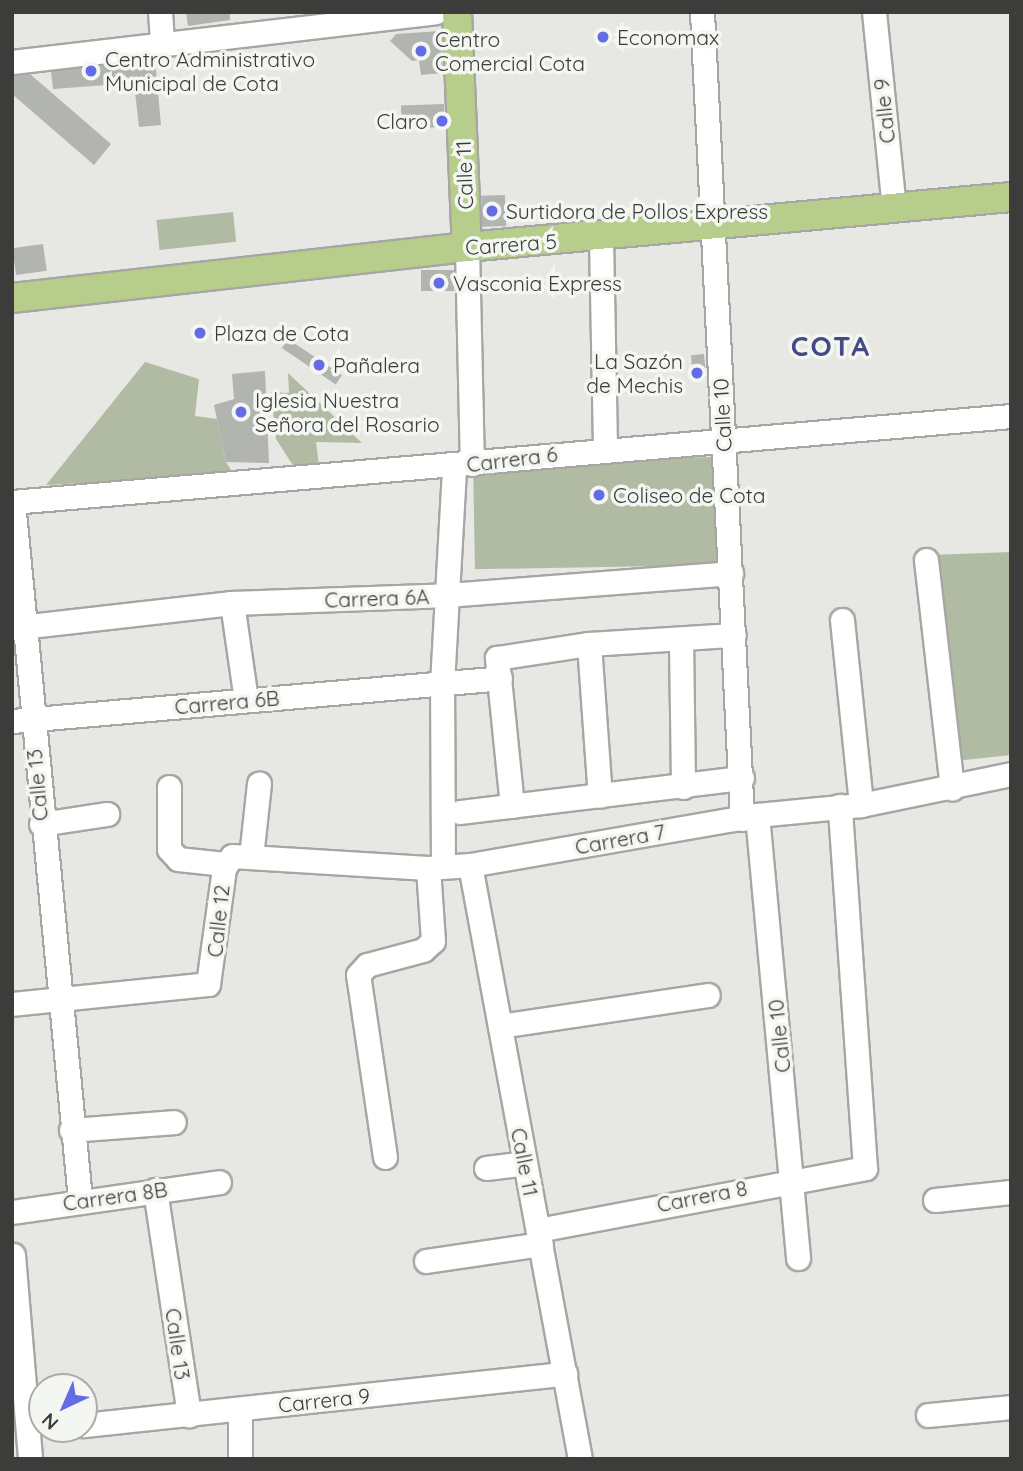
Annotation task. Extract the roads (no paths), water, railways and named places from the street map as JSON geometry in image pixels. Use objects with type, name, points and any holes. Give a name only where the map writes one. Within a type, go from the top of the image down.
[{"type":"main road","name":"Calle 11","points":[[457,12],[467,247]]},
{"type":"main road","name":"Carrera 5","points":[[12,298],[467,247],[714,228],[1011,197]]},
{"type":"street","points":[[160,12],[162,44]]},
{"type":"street","points":[[12,62],[435,12]]},
{"type":"street","name":"Calle 10","points":[[702,12],[742,778],[794,1178],[798,1258]]},
{"type":"street","name":"Calle 9","points":[[874,12],[894,209]]},
{"type":"street","points":[[601,238],[605,447]]},
{"type":"street","name":"Calle 11","points":[[385,1157],[358,975],[367,965],[422,950],[433,941],[447,595],[463,465],[467,247]]},
{"type":"street","name":"Carrera 6","points":[[13,502],[463,465],[605,447],[723,441],[1011,416]]},
{"type":"street","name":"Calle 13","points":[[13,502],[22,720],[41,824],[64,1068],[80,1199]]},
{"type":"street","points":[[926,560],[952,789]]},
{"type":"street","name":"Carrera 6A","points":[[18,627],[232,603],[447,595],[731,573]]},
{"type":"street","points":[[232,603],[246,700]]},
{"type":"street","points":[[842,620],[851,805]]},
{"type":"street","points":[[512,806],[497,658],[589,644],[734,635]]},
{"type":"street","points":[[681,640],[683,787]]},
{"type":"street","points":[[589,644],[600,796]]},
{"type":"street","name":"Carrera 6B","points":[[22,720],[500,678]]},
{"type":"street","name":"Carrera 7","points":[[169,786],[169,849],[177,859],[226,861],[251,857],[436,866],[470,865],[749,817],[952,789],[1011,774]]},
{"type":"street","points":[[460,812],[742,778]]},
{"type":"street","points":[[251,857],[259,783]]},
{"type":"street","name":"Carrera 8","points":[[426,1261],[794,1178],[859,1173],[865,1168],[851,805]]},
{"type":"street","points":[[41,824],[107,814]]},
{"type":"street","name":"Calle 12","points":[[57,1000],[208,984],[226,861]]},
{"type":"street","name":"Calle 11","points":[[470,865],[580,1459]]},
{"type":"street","points":[[500,1026],[708,995]]},
{"type":"street","points":[[12,1004],[57,1000]]},
{"type":"street","points":[[71,1130],[174,1122]]},
{"type":"street","points":[[486,1168],[525,1163]]},
{"type":"street","name":"Carrera 8B","points":[[12,1212],[80,1199],[219,1182]]},
{"type":"street","name":"Calle 13","points":[[155,1190],[189,1415]]},
{"type":"street","points":[[935,1200],[1011,1192]]},
{"type":"street","points":[[13,1255],[28,1430]]},
{"type":"street","name":"Carrera 9","points":[[98,1423],[565,1374]]},
{"type":"street","points":[[928,1415],[1011,1407]]},
{"type":"street","points":[[240,1409],[240,1459]]},
{"type":"place","name":"Economax","points":[[603,37]]},
{"type":"place","name":"Centro Comercial Cota","points":[[421,51]]},
{"type":"place","name":"Centro Administrativo Municipal de Cota","points":[[91,71]]},
{"type":"place","name":"Claro","points":[[442,121]]},
{"type":"place","name":"Surtidora de Pollos Express","points":[[492,211]]},
{"type":"place","name":"Vasconia Express","points":[[439,283]]},
{"type":"place","name":"Plaza de Cota","points":[[200,333]]},
{"type":"place","name":"Pañalera","points":[[319,365]]},
{"type":"place","name":"La Sazón de Mechis","points":[[697,373]]},
{"type":"place","name":"Iglesia Nuestra Señora del Rosario","points":[[241,412]]},
{"type":"place","name":"Coliseo de Cota","points":[[599,495]]},
{"type":"district","name":"COTA","points":[[831,346]]}]
